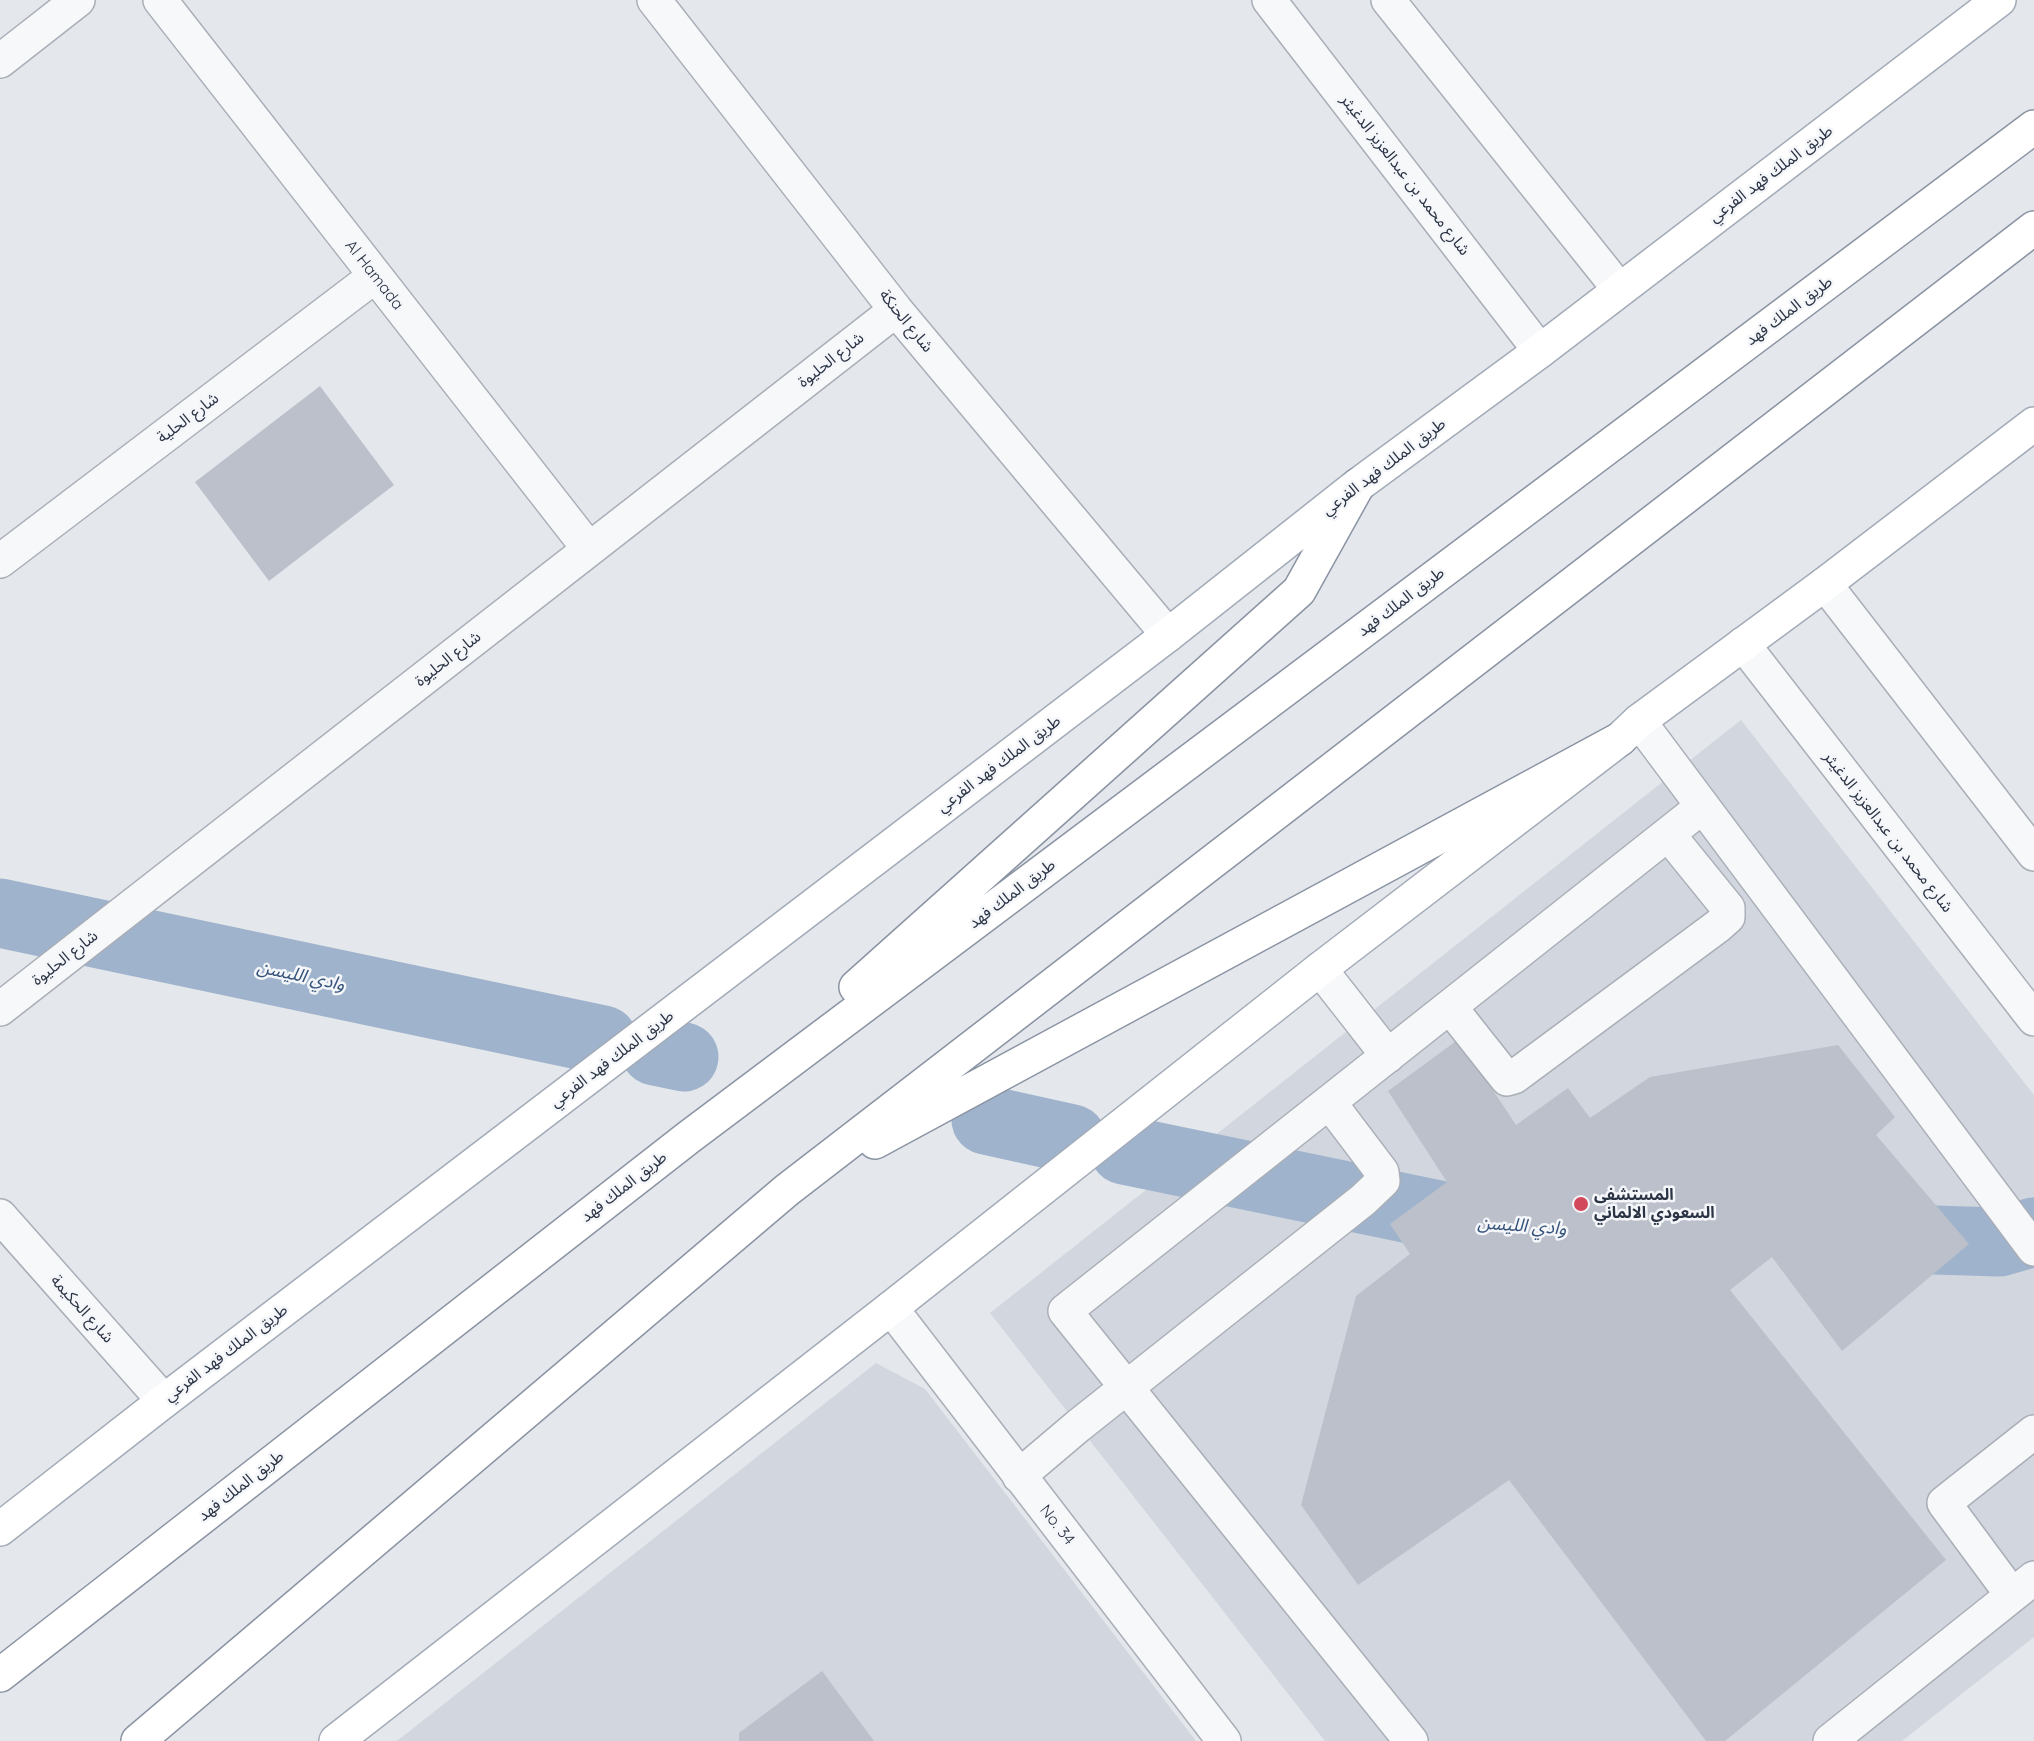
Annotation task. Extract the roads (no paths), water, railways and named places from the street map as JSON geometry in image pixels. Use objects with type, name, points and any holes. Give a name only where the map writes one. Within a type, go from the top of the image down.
[{"type":"main road","name":"طريق الملك فهد الفرعي","points":[[0,1529],[164,1401],[1168,635],[1358,485],[1540,351],[1999,0]]},
{"type":"main road","name":"طريق الملك فهد","points":[[0,1675],[689,1137],[2034,127]]},
{"type":"main road","points":[[146,1736],[786,1190],[2034,228]]},
{"type":"main road","points":[[336,1741],[891,1308],[1320,969],[1629,730],[2034,424]]},
{"type":"main road","points":[[689,1137],[1299,591],[1358,485]]},
{"type":"main road","points":[[786,1190],[1629,730]]},
{"type":"main road","points":[[0,1651],[156,1553]]},
{"type":"street","points":[[0,61],[78,0]]},
{"type":"street","name":"Al Hamada","points":[[160,0],[589,549]]},
{"type":"street","name":"شارع الحنكة","points":[[654,0],[896,310],[1168,635]]},
{"type":"street","name":"شارع محمد بن عبدالعزيز الدغيثر","points":[[1269,0],[1540,351]]},
{"type":"street","points":[[1388,0],[1619,290]]},
{"type":"street","name":"شارع الحلية","points":[[0,561],[375,276]]},
{"type":"street","name":"شارع الحليوة","points":[[0,1009],[896,310]]},
{"type":"street","points":[[1825,584],[2034,854]]},
{"type":"street","name":"شارع محمد بن عبدالعزيز الدغيثر","points":[[1743,644],[2034,1019]]},
{"type":"street","points":[[1629,730],[1702,807],[2034,1249]]},
{"type":"street","points":[[1411,1741],[1065,1311],[1702,807]]},
{"type":"street","points":[[1450,1007],[1506,1079],[1515,1077],[1718,926],[1728,917],[1728,908],[1668,834]]},
{"type":"street","points":[[1320,969],[1388,1056]]},
{"type":"street","points":[[1019,1476],[1078,1426],[1383,1182],[1382,1172],[1329,1102]]},
{"type":"street","name":"شارع الحكيمة","points":[[0,1216],[164,1401]]},
{"type":"street","name":"No. 34","points":[[891,1308],[1224,1741]]},
{"type":"street","points":[[1830,1741],[2023,1586],[1944,1503],[2034,1432]]},
{"type":"waterway","name":"وادي الليسن","points":[[0,913],[603,1040]]},
{"type":"waterway","name":"وادي الليسن","points":[[655,1051],[684,1057]]},
{"type":"waterway","name":"وادي الليسن","points":[[986,1120],[1072,1139]]},
{"type":"waterway","name":"وادي الليسن","points":[[1124,1150],[1502,1228]]},
{"type":"waterway","name":"وادي الليسن","points":[[1870,1238],[1999,1242],[2034,1232]]},
{"type":"place","name":"المستشفى السعودي الالماني","points":[[1581,1204]]}]
